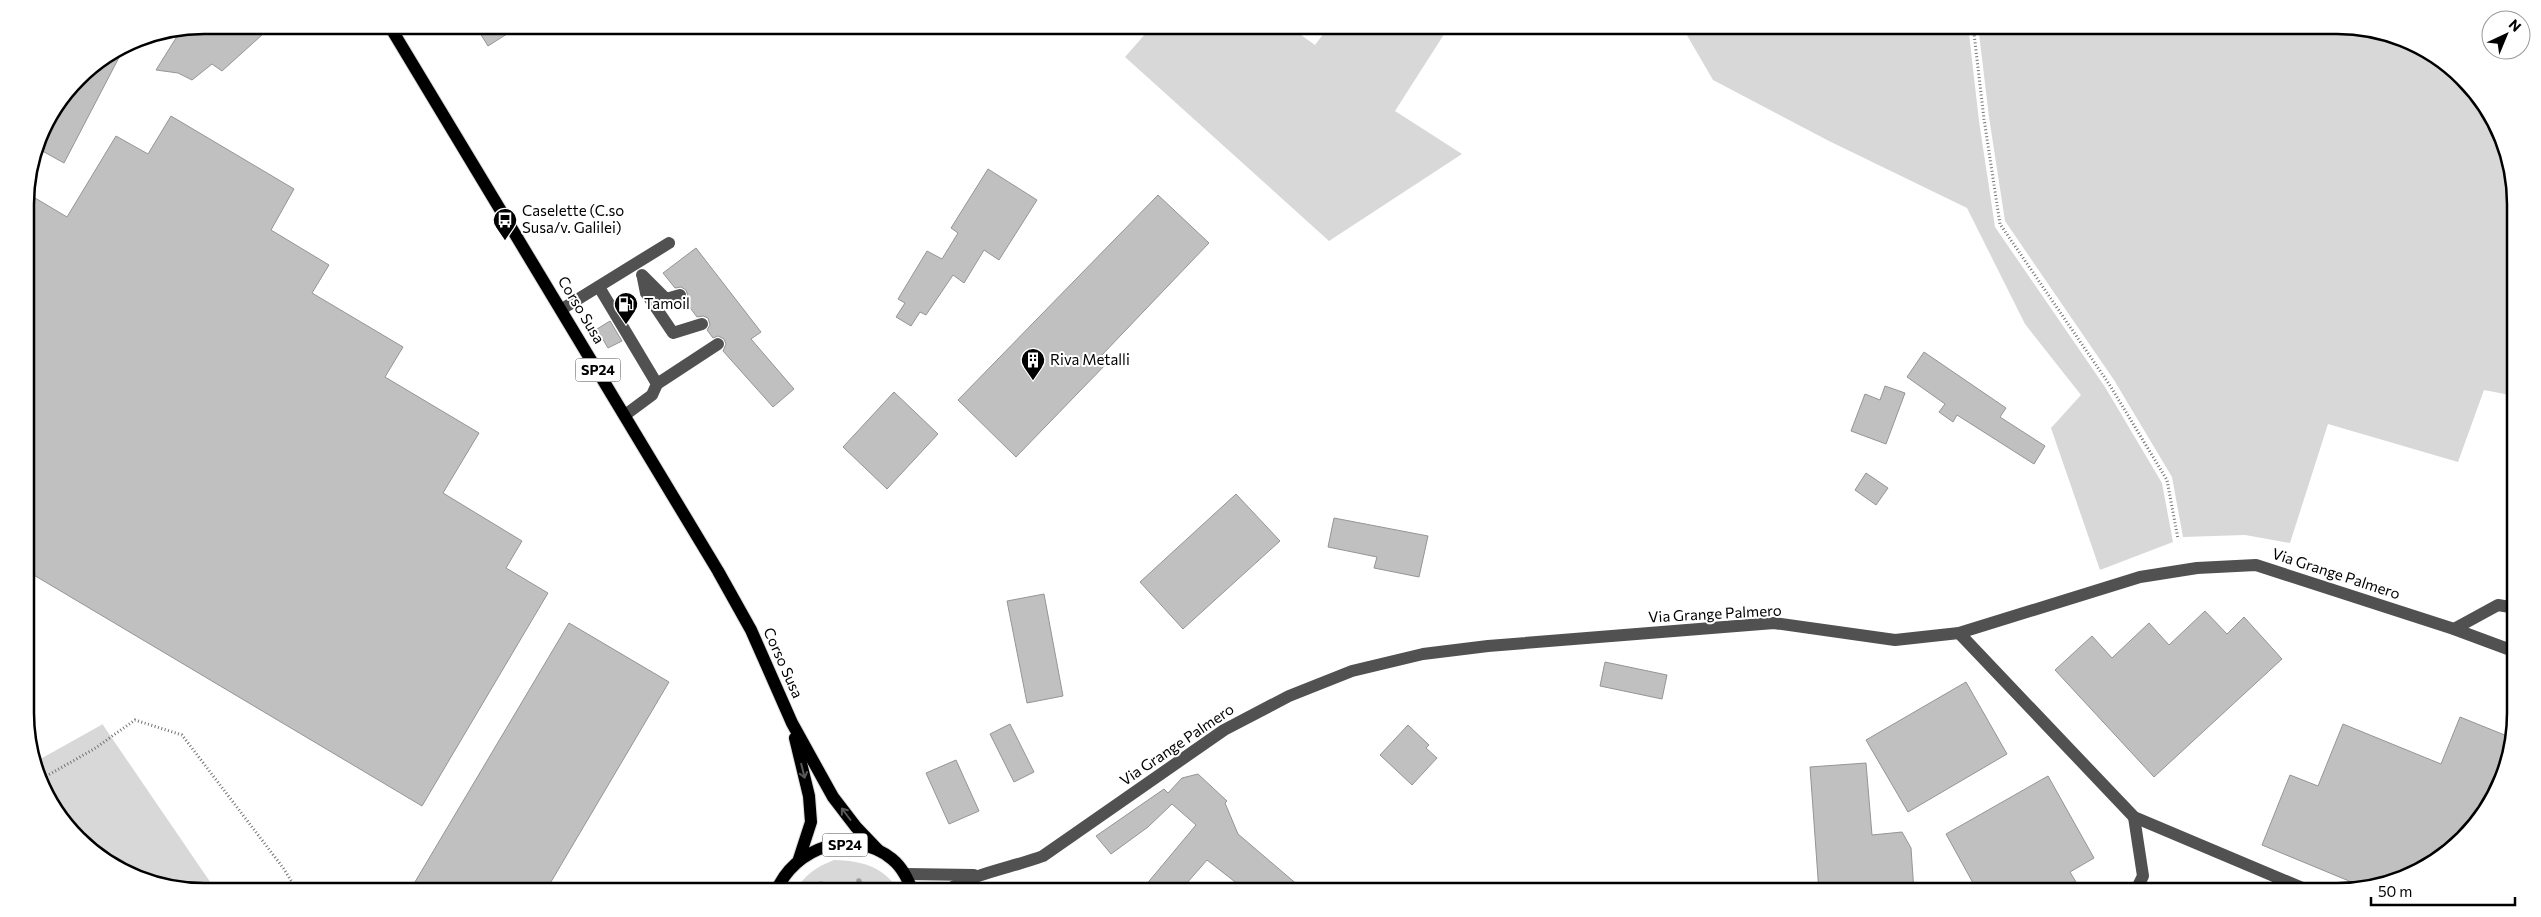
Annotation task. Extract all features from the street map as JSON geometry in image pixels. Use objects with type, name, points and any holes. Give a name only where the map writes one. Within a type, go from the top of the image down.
[{"type":"main road","name":"Corso Susa","points":[[395,34],[562,309],[751,630],[792,724],[833,797],[856,827],[878,850]]},
{"type":"main road","name":"Corso Susa","points":[[792,724],[809,796],[811,822],[799,859]]},
{"type":"main road","name":"SP24","points":[[781,883],[786,873],[799,859],[820,847],[839,844],[859,845],[878,850],[894,860],[906,874],[910,883]]},
{"type":"street","points":[[562,309],[669,243]]},
{"type":"street","points":[[634,265],[643,278],[657,288],[666,299],[680,295]]},
{"type":"street","points":[[643,278],[646,293],[673,333],[702,324]]},
{"type":"street","points":[[599,287],[657,384]]},
{"type":"street","points":[[625,415],[652,395],[657,384],[718,344]]},
{"type":"street","name":"Via Grange Palmero","points":[[963,883],[980,875],[1013,867],[1043,856],[1224,730],[1289,696],[1352,671],[1423,654],[1488,646],[1774,623],[1895,640],[1958,633],[2140,577],[2197,568],[2256,565],[2454,629],[2507,649]]},
{"type":"street","points":[[2454,629],[2498,605],[2507,606]]},
{"type":"street","points":[[1958,633],[2134,817],[2291,883]]},
{"type":"street","points":[[2134,817],[2143,876],[2140,883]]},
{"type":"street","name":"Via Grange Palmero","points":[[906,874],[980,875]]},
{"type":"path","points":[[1974,34],[1984,119],[2000,224],[2109,384],[2167,480],[2178,539]]},
{"type":"path","points":[[46,776],[94,749],[135,720],[182,735],[284,869],[293,883]]},
{"type":"shaded area","points":[[1145,34],[1300,34],[1315,45],[1323,34],[1444,34],[1395,111],[1462,154],[1329,241],[1125,57]]},
{"type":"shaded area","points":[[1686,34],[1969,34],[1979,121],[1995,227],[2105,387],[2162,483],[2173,542],[2100,570],[2051,428],[2081,395],[2025,324],[1967,208],[1829,141],[1713,80]]},
{"type":"shaded area","points":[[1979,34],[2348,34],[2370,37],[2412,51],[2441,69],[2472,100],[2494,139],[2501,160],[2506,181],[2507,204],[2507,394],[2484,390],[2458,462],[2328,424],[2290,543],[2245,535],[2183,537],[2172,477],[2114,380],[2005,221],[1989,117]]},
{"type":"shaded area","points":[[103,724],[211,883],[181,882],[149,874],[109,855],[76,825],[62,808],[51,788],[41,759]]},
{"type":"shaded area","points":[[834,860],[863,864],[887,876],[893,883],[801,883],[811,872]]},
{"type":"building","points":[[193,34],[263,34],[222,71],[212,64],[192,80],[178,73],[156,70],[177,36]]},
{"type":"building","points":[[481,34],[507,34],[488,46]]},
{"type":"building","points":[[120,56],[64,163],[42,151],[51,129],[62,109],[76,92],[100,69]]},
{"type":"building","points":[[171,116],[294,189],[271,230],[329,265],[312,293],[403,347],[385,377],[479,433],[443,493],[522,541],[506,568],[548,593],[422,806],[34,575],[34,197],[67,217],[116,136],[148,154]]},
{"type":"building","points":[[988,169],[1037,200],[999,260],[984,250],[964,283],[953,275],[926,315],[920,312],[911,326],[896,317],[905,303],[898,299],[927,251],[942,259],[958,233],[951,228]]},
{"type":"building","points":[[1158,195],[1209,243],[1101,356],[1108,362],[1016,457],[958,400]]},
{"type":"building","points":[[696,248],[761,332],[751,339],[794,389],[773,407],[723,351],[726,344],[724,339],[718,336],[713,338],[707,330],[710,325],[708,318],[703,316],[697,317],[685,301],[688,296],[686,290],[681,287],[675,288],[663,273]]},
{"type":"building","points":[[610,321],[622,341],[608,348],[597,329]]},
{"type":"building","points":[[1924,352],[2006,408],[2000,417],[2045,446],[2034,464],[1957,415],[1953,422],[1939,412],[1945,404],[1907,377]]},
{"type":"building","points":[[1885,386],[1905,393],[1886,444],[1851,431],[1865,394],[1880,400]]},
{"type":"building","points":[[894,392],[938,434],[887,489],[843,447]]},
{"type":"building","points":[[1866,473],[1888,488],[1876,505],[1855,490]]},
{"type":"building","points":[[1236,494],[1280,541],[1183,629],[1140,582]]},
{"type":"building","points":[[1334,518],[1428,536],[1419,577],[1374,568],[1377,557],[1328,547]]},
{"type":"building","points":[[1044,594],[1063,696],[1027,703],[1007,601]]},
{"type":"building","points":[[2205,611],[2227,634],[2244,617],[2282,659],[2154,777],[2055,670],[2092,636],[2112,658],[2149,623],[2169,645]]},
{"type":"building","points":[[569,623],[669,682],[550,883],[414,883]]},
{"type":"building","points":[[1605,662],[1667,675],[1662,699],[1600,686]]},
{"type":"building","points":[[1966,682],[2007,754],[1908,812],[1866,740]]},
{"type":"building","points":[[2460,717],[2506,736],[2498,768],[2490,788],[2472,817],[2441,848],[2402,870],[2381,877],[2353,883],[2262,845],[2290,775],[2318,786],[2343,724],[2441,764]]},
{"type":"building","points":[[1010,724],[1034,772],[1014,782],[990,734]]},
{"type":"building","points":[[1408,725],[1429,745],[1426,748],[1437,758],[1412,785],[1380,755]]},
{"type":"building","points":[[956,760],[979,811],[949,824],[926,773]]},
{"type":"building","points":[[1866,763],[1872,835],[1902,832],[1911,848],[1913,883],[1818,883],[1810,767]]},
{"type":"building","points":[[1198,774],[1227,801],[1225,803],[1238,834],[1295,883],[1236,883],[1207,860],[1187,883],[1148,883],[1196,825],[1172,804],[1148,827],[1111,854],[1096,836],[1164,789],[1168,793],[1182,778]]},
{"type":"building","points":[[2048,776],[2094,858],[2070,872],[2077,883],[1973,883],[1946,834]]},
{"type":"place","name":"Caselette (C.so Susa/v. Galilei)","points":[[505,241]]},
{"type":"place","name":"Tamoil","points":[[626,325]]},
{"type":"place","name":"Riva Metalli","points":[[1033,381]]}]
